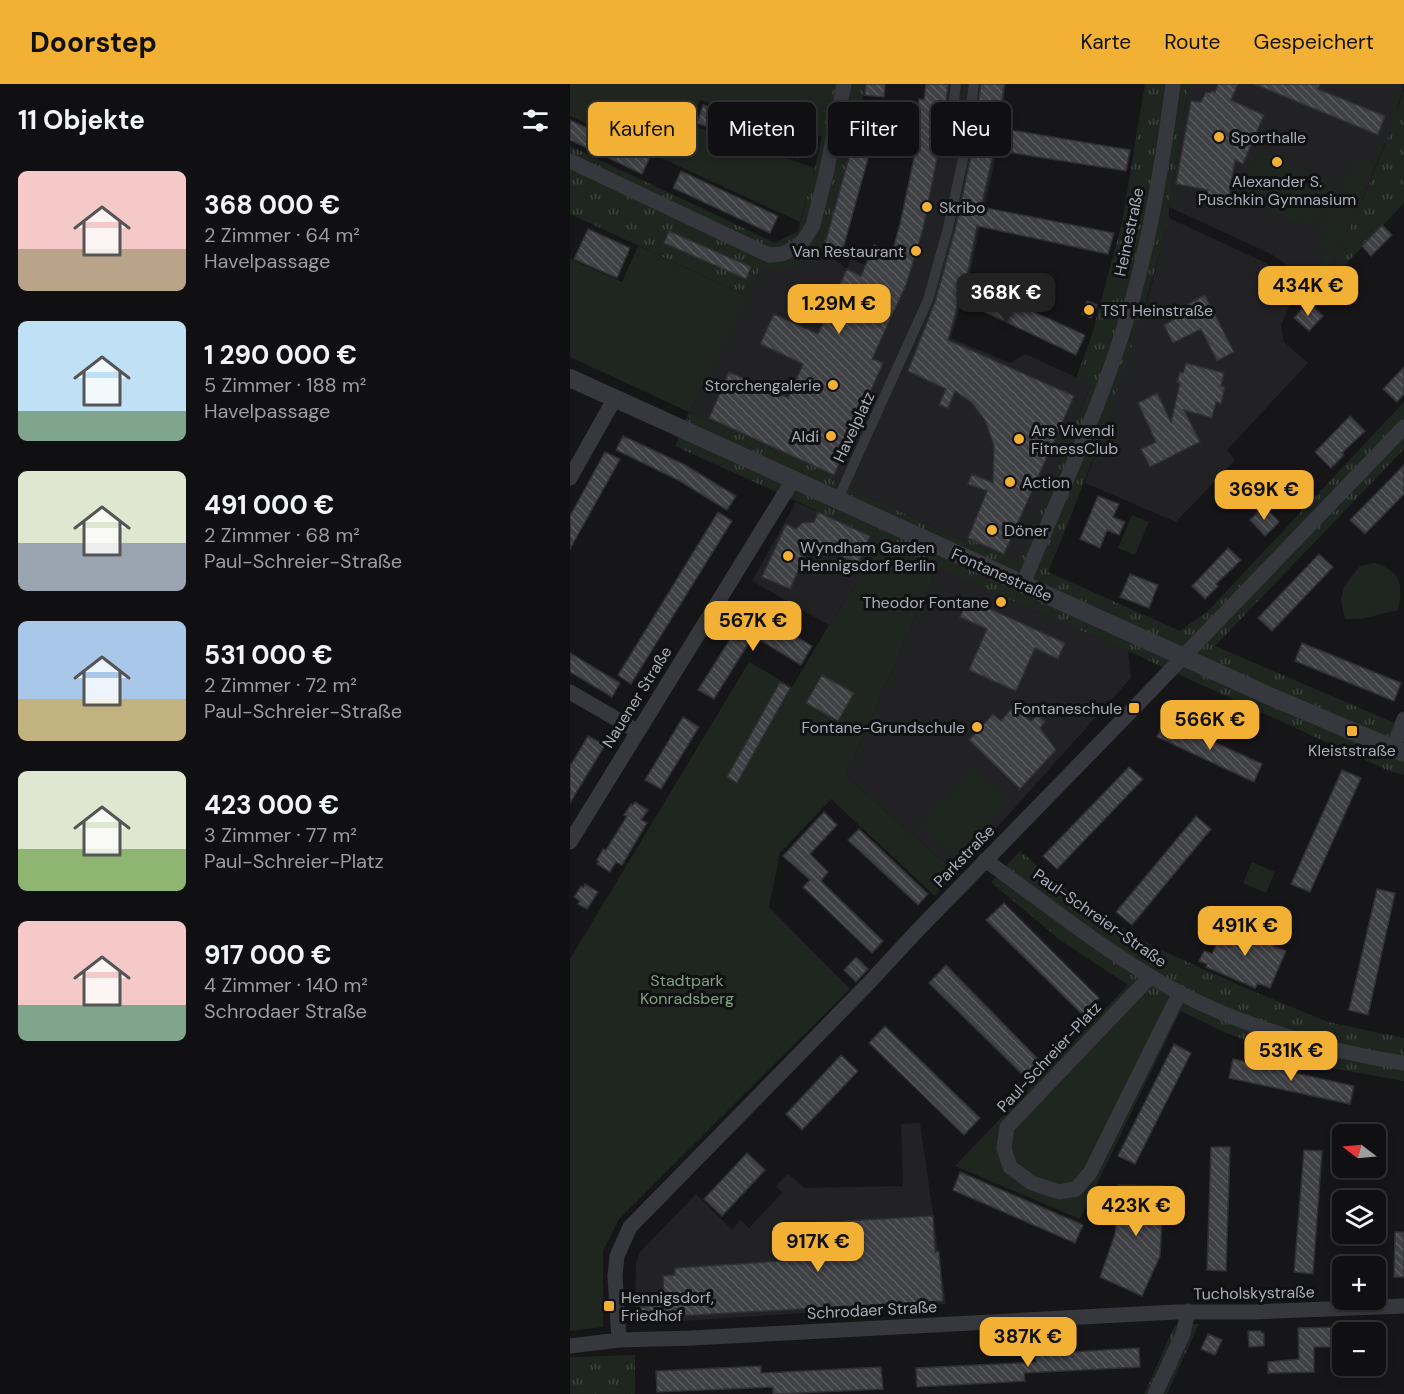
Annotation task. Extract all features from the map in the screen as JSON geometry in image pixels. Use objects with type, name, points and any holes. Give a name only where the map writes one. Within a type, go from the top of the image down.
[{"type":"street","points":[[570,161],[769,255],[782,254],[800,244],[813,225],[844,84]]},
{"type":"street","points":[[954,102],[956,84]]},
{"type":"street","name":"Havelplatz","points":[[837,501],[928,300],[948,228],[963,159],[974,84]]},
{"type":"street","name":"Heinestraße","points":[[1023,584],[1098,400],[1135,290],[1166,139],[1173,84]]},
{"type":"street","name":"Fontanestraße","points":[[570,378],[837,501],[1398,751]]},
{"type":"street","points":[[570,478],[615,399]]},
{"type":"street","name":"Parkstraße","points":[[619,1340],[615,1276],[617,1256],[630,1227],[866,986],[1404,427]]},
{"type":"street","name":"Nauener Straße","points":[[570,842],[793,480]]},
{"type":"street","points":[[570,692],[637,731]]},
{"type":"street","points":[[1398,751],[1404,719]]},
{"type":"street","name":"Paul-Schreier-Straße","points":[[985,860],[1150,977],[1180,992],[1262,1028],[1370,1056],[1404,1062]]},
{"type":"street","name":"Paul-Schreier-Platz","points":[[1150,977],[1007,1126],[1004,1148],[1010,1167],[1032,1183],[1059,1192],[1076,1189],[1090,1173],[1180,992]]},
{"type":"street","name":"Tucholskystraße","points":[[1182,1312],[1254,1312],[1404,1306]]},
{"type":"street","points":[[1155,1394],[1183,1334],[1182,1312]]},
{"type":"street","name":"Schrodaer Straße","points":[[570,1346],[619,1340],[1182,1312]]},
{"type":"shaded area","points":[[926,84],[1006,84],[1003,102],[931,102],[931,156],[996,156],[969,277],[951,338],[1010,363],[1025,354],[1091,384],[1018,563],[1004,554],[968,538],[966,542],[832,480],[834,475],[689,412],[761,266],[803,263],[823,251],[847,269],[851,259],[865,265],[874,245],[890,252],[893,251],[914,156],[919,156],[919,102],[919,99],[924,100]]},
{"type":"shaded area","name":"Alexander S. Puschkin Gymnasium","points":[[1188,84],[1404,84],[1395,118],[1356,215],[1322,289],[1271,254],[1169,207]]},
{"type":"shaded area","points":[[1169,218],[1266,263],[1296,291],[1281,325],[1284,342],[1308,363],[1227,450],[1235,460],[1176,522],[1085,483],[1150,291]]},
{"type":"shaded area","points":[[796,502],[886,542],[829,625],[752,581]]},
{"type":"shaded area","name":"Fontane-Grundschule","points":[[937,568],[1128,651],[1131,678],[956,873],[846,776]]},
{"type":"shaded area","points":[[920,1123],[946,1304],[635,1324],[636,1263],[640,1252],[696,1194],[732,1230],[740,1220],[749,1228],[782,1193],[776,1186],[788,1174],[805,1188],[903,1186],[901,1124]]},
{"type":"green space","points":[[570,84],[833,84],[822,137],[816,135],[816,102],[708,102],[700,100],[696,110],[696,102],[588,102],[588,124],[570,116]]},
{"type":"green space","points":[[833,84],[866,84],[862,102],[829,102]]},
{"type":"green space","points":[[1145,84],[1188,84],[1169,218],[1144,308],[1115,397],[1048,572],[1180,631],[1208,611],[1404,402],[1404,449],[1215,646],[1404,727],[1404,775],[1389,771],[1128,651],[937,568],[886,542],[675,446],[689,412],[834,475],[832,480],[966,542],[968,538],[1018,562],[1091,385],[1076,378],[1091,338],[1122,223]]},
{"type":"green space","points":[[1404,89],[1404,203],[1322,289],[1377,165]]},
{"type":"green space","points":[[828,107],[828,156],[849,156],[823,251],[783,271],[761,266],[747,296],[570,214],[570,146],[775,243],[798,231]]},
{"type":"green space","points":[[696,127],[708,131],[708,156],[780,156],[815,168],[800,222],[657,156],[696,156]]},
{"type":"green space","points":[[1259,151],[1335,183],[1315,229],[1241,198]]},
{"type":"green space","points":[[1357,157],[1373,164],[1323,280],[1315,276],[1325,254],[1316,248]]},
{"type":"green space","points":[[638,246],[747,296],[689,412],[570,357],[570,259],[622,282]]},
{"type":"green space","points":[[1132,515],[1149,522],[1135,555],[1118,548]]},
{"type":"green space","name":"Stadtpark Konradsberg","points":[[886,542],[937,568],[846,776],[956,873],[935,896],[831,799],[780,853],[769,907],[850,989],[619,1219],[603,1251],[603,1327],[570,1331],[570,959],[749,662],[792,687],[829,625]]},
{"type":"green space","points":[[1375,563],[1390,570],[1398,580],[1400,593],[1398,610],[1361,619],[1345,619],[1341,600],[1344,586],[1360,566]]},
{"type":"green space","points":[[972,766],[1011,801],[956,862],[918,827]]},
{"type":"green space","points":[[1020,851],[1085,905],[1154,947],[1328,1022],[1404,1038],[1404,1081],[1309,1064],[1224,1032],[1128,985],[1060,940],[991,882]]},
{"type":"green space","points":[[1252,862],[1275,872],[1266,893],[1243,883]]},
{"type":"green space","points":[[1128,985],[1181,1010],[1080,1219],[955,1166]]},
{"type":"green space","points":[[1199,1324],[1167,1394],[1144,1394],[1175,1325]]},
{"type":"green space","points":[[635,1355],[635,1394],[570,1394],[570,1357]]},
{"type":"building","points":[[866,84],[885,84],[884,97],[865,95]]},
{"type":"building","name":"Storchengalerie","points":[[926,84],[948,84],[946,102],[931,102],[931,156],[937,156],[923,229],[906,285],[872,359],[883,363],[834,475],[709,418],[729,372],[788,398],[803,364],[760,344],[774,314],[818,334],[847,269],[861,276],[874,245],[892,253],[914,156],[919,156],[919,102],[919,99],[924,100]]},
{"type":"building","points":[[981,84],[1004,84],[1002,102],[978,102]]},
{"type":"building","name":"Sporthalle","points":[[1218,84],[1238,84],[1231,100],[1264,115],[1243,164],[1235,160],[1228,202],[1206,198],[1208,190],[1176,184],[1191,101],[1201,102],[1206,92],[1215,92]]},
{"type":"building","points":[[1254,84],[1320,84],[1318,89],[1385,116],[1378,135]]},
{"type":"building","points":[[703,105],[708,107],[708,127],[697,123]]},
{"type":"building","points":[[570,120],[588,128],[588,148],[570,140]]},
{"type":"building","points":[[1011,130],[1130,150],[1126,171],[1011,153]]},
{"type":"building","points":[[604,156],[650,157],[642,174]]},
{"type":"building","points":[[849,156],[869,156],[841,256],[823,251]]},
{"type":"building","points":[[971,156],[993,156],[981,207],[1114,233],[1108,254],[977,226],[966,281],[1085,335],[1076,355],[959,300],[948,340],[1074,396],[1004,554],[968,538],[987,491],[968,484],[972,474],[993,483],[994,446],[985,420],[971,402],[955,391],[948,408],[939,405],[946,389],[908,371],[935,302],[955,230]]},
{"type":"building","points":[[681,171],[778,216],[770,233],[673,188]]},
{"type":"building","points":[[1382,225],[1392,235],[1371,256],[1362,246]]},
{"type":"building","points":[[588,229],[630,248],[617,278],[574,259]]},
{"type":"building","points":[[669,231],[751,267],[746,279],[664,243]]},
{"type":"building","points":[[1205,295],[1234,352],[1217,361],[1201,329],[1173,343],[1164,325],[1191,310],[1188,304]]},
{"type":"building","name":"TST Heinstraße","points":[[1087,301],[1097,305],[1091,318],[1082,314]]},
{"type":"building","points":[[1308,302],[1323,316],[1309,331],[1294,318]]},
{"type":"building","points":[[1186,363],[1224,373],[1221,386],[1225,387],[1221,404],[1216,402],[1212,418],[1184,410],[1200,442],[1150,467],[1141,449],[1156,442],[1138,403],[1157,393],[1171,422],[1180,383],[1177,382]]},
{"type":"building","points":[[1404,367],[1404,394],[1397,402],[1383,389]]},
{"type":"building","points":[[1350,416],[1365,431],[1342,453],[1344,455],[1331,468],[1315,452]]},
{"type":"building","points":[[623,436],[685,465],[736,496],[727,510],[678,480],[616,450]]},
{"type":"building","points":[[605,452],[620,459],[570,549],[570,516]]},
{"type":"building","points":[[1404,465],[1404,494],[1365,534],[1350,520]]},
{"type":"building","points":[[1298,477],[1311,490],[1299,503],[1286,489]]},
{"type":"building","points":[[1098,496],[1119,504],[1113,517],[1125,522],[1119,535],[1107,530],[1100,548],[1080,539]]},
{"type":"building","points":[[1264,506],[1279,522],[1265,536],[1250,520]]},
{"type":"building","points":[[718,512],[732,521],[631,684],[618,675]]},
{"type":"building","name":"Wyndham Garden Hennigsdorf Berlin","points":[[818,512],[870,536],[858,564],[811,542],[790,589],[762,577],[786,524],[796,529],[802,523],[814,522]]},
{"type":"building","points":[[1228,548],[1241,560],[1216,584],[1218,586],[1205,599],[1192,586]]},
{"type":"building","points":[[1319,554],[1333,567],[1272,631],[1258,618]]},
{"type":"building","points":[[1130,574],[1158,585],[1149,608],[1120,597]]},
{"type":"building","points":[[968,599],[1065,643],[1058,659],[1035,648],[1016,691],[969,670],[987,629],[960,617]]},
{"type":"building","points":[[770,616],[779,621],[776,625],[812,646],[801,665],[753,636],[714,699],[698,690],[732,636],[740,641],[746,630],[746,623],[754,621],[760,625],[764,618],[768,620]]},
{"type":"building","points":[[1302,643],[1401,683],[1394,701],[1295,661]]},
{"type":"building","points":[[570,653],[620,683],[612,697],[570,672]]},
{"type":"building","points":[[822,675],[854,693],[838,721],[806,703]]},
{"type":"building","points":[[780,682],[790,688],[737,783],[727,777]]},
{"type":"building","points":[[1012,708],[1031,721],[1038,715],[1045,722],[1040,728],[1056,750],[1020,789],[969,740],[993,714],[1001,721]]},
{"type":"building","points":[[683,717],[699,727],[661,789],[645,780]]},
{"type":"building","points":[[1165,720],[1262,764],[1254,782],[1157,737]]},
{"type":"building","points":[[588,736],[605,745],[570,803],[570,766]]},
{"type":"building","points":[[1129,767],[1143,779],[1057,869],[1043,856]]},
{"type":"building","points":[[1342,770],[1361,778],[1310,892],[1291,884]]},
{"type":"building","points":[[635,802],[648,810],[641,820],[647,823],[622,865],[616,862],[610,872],[597,864],[599,861],[597,860],[603,849],[606,850],[627,816],[624,815],[631,804]]},
{"type":"building","points":[[824,812],[837,825],[810,854],[828,872],[821,881],[883,941],[872,953],[803,887],[810,880],[783,856]]},
{"type":"building","points":[[1196,816],[1211,829],[1132,925],[1116,912]]},
{"type":"building","points":[[859,829],[928,894],[918,905],[848,840]]},
{"type":"building","points":[[585,884],[598,892],[587,909],[578,904],[580,901],[574,897]]},
{"type":"building","points":[[1377,889],[1395,893],[1368,1015],[1349,1010]]},
{"type":"building","points":[[1004,903],[1099,998],[1083,1015],[986,920]]},
{"type":"building","points":[[1226,922],[1286,951],[1270,988],[1258,983],[1255,988],[1206,967],[1207,964],[1199,961],[1204,951],[1212,954]]},
{"type":"building","points":[[856,957],[868,969],[856,982],[844,970]]},
{"type":"building","points":[[946,965],[1039,1060],[1024,1076],[929,983]]},
{"type":"building","points":[[885,1026],[980,1118],[964,1135],[869,1043]]},
{"type":"building","points":[[1174,1044],[1191,1053],[1135,1164],[1118,1156]]},
{"type":"building","points":[[841,1055],[858,1071],[802,1130],[786,1114]]},
{"type":"building","points":[[1233,1059],[1354,1086],[1350,1104],[1229,1078]]},
{"type":"building","points":[[1211,1147],[1230,1147],[1226,1271],[1207,1270]]},
{"type":"building","points":[[1304,1150],[1322,1151],[1313,1274],[1294,1272]]},
{"type":"building","points":[[747,1153],[765,1170],[722,1216],[704,1199]]},
{"type":"building","points":[[960,1172],[1083,1225],[1075,1243],[953,1190]]},
{"type":"building","points":[[1118,1185],[1164,1186],[1160,1256],[1142,1296],[1100,1277],[1115,1234]]},
{"type":"building","points":[[933,1216],[935,1252],[939,1252],[943,1301],[642,1318],[641,1307],[664,1305],[663,1276],[675,1275],[675,1268],[812,1259],[810,1223]]},
{"type":"building","points":[[1395,1232],[1404,1232],[1404,1277],[1394,1277]]},
{"type":"building","points":[[1332,1327],[1332,1347],[1314,1347],[1314,1372],[1268,1373],[1268,1362],[1299,1359],[1298,1328]]},
{"type":"building","points":[[1248,1331],[1264,1333],[1264,1346],[1249,1347]]},
{"type":"building","points":[[1208,1334],[1222,1340],[1215,1355],[1201,1349]]},
{"type":"building","points":[[1139,1348],[1140,1367],[1024,1373],[1025,1381],[917,1387],[916,1368],[1036,1362],[1035,1354]]},
{"type":"building","points":[[761,1366],[761,1373],[881,1367],[883,1389],[778,1394],[773,1394],[773,1387],[657,1392],[656,1371]]},
{"type":"place","name":"Sporthalle","points":[[1219,137]]},
{"type":"place","name":"Alexander S. Puschkin Gymnasium","points":[[1277,162]]},
{"type":"place","name":"Skribo","points":[[927,207]]},
{"type":"place","name":"Van Restaurant","points":[[916,251]]},
{"type":"place","name":"TST Heinstraße","points":[[1089,310]]},
{"type":"place","name":"Storchengalerie","points":[[833,385]]},
{"type":"place","name":"Aldi","points":[[831,436]]},
{"type":"place","name":"Ars Vivendi FitnessClub","points":[[1019,439]]},
{"type":"place","name":"Action","points":[[1010,482]]},
{"type":"place","name":"Döner","points":[[992,530]]},
{"type":"place","name":"Wyndham Garden Hennigsdorf Berlin","points":[[788,556]]},
{"type":"place","name":"Theodor Fontane","points":[[1001,602]]},
{"type":"place","name":"Fontaneschule","points":[[1134,708]]},
{"type":"place","name":"Fontane-Grundschule","points":[[977,727]]},
{"type":"place","name":"Kleiststraße","points":[[1352,731]]},
{"type":"place","name":"Hennigsdorf, Friedhof","points":[[609,1306]]}]
